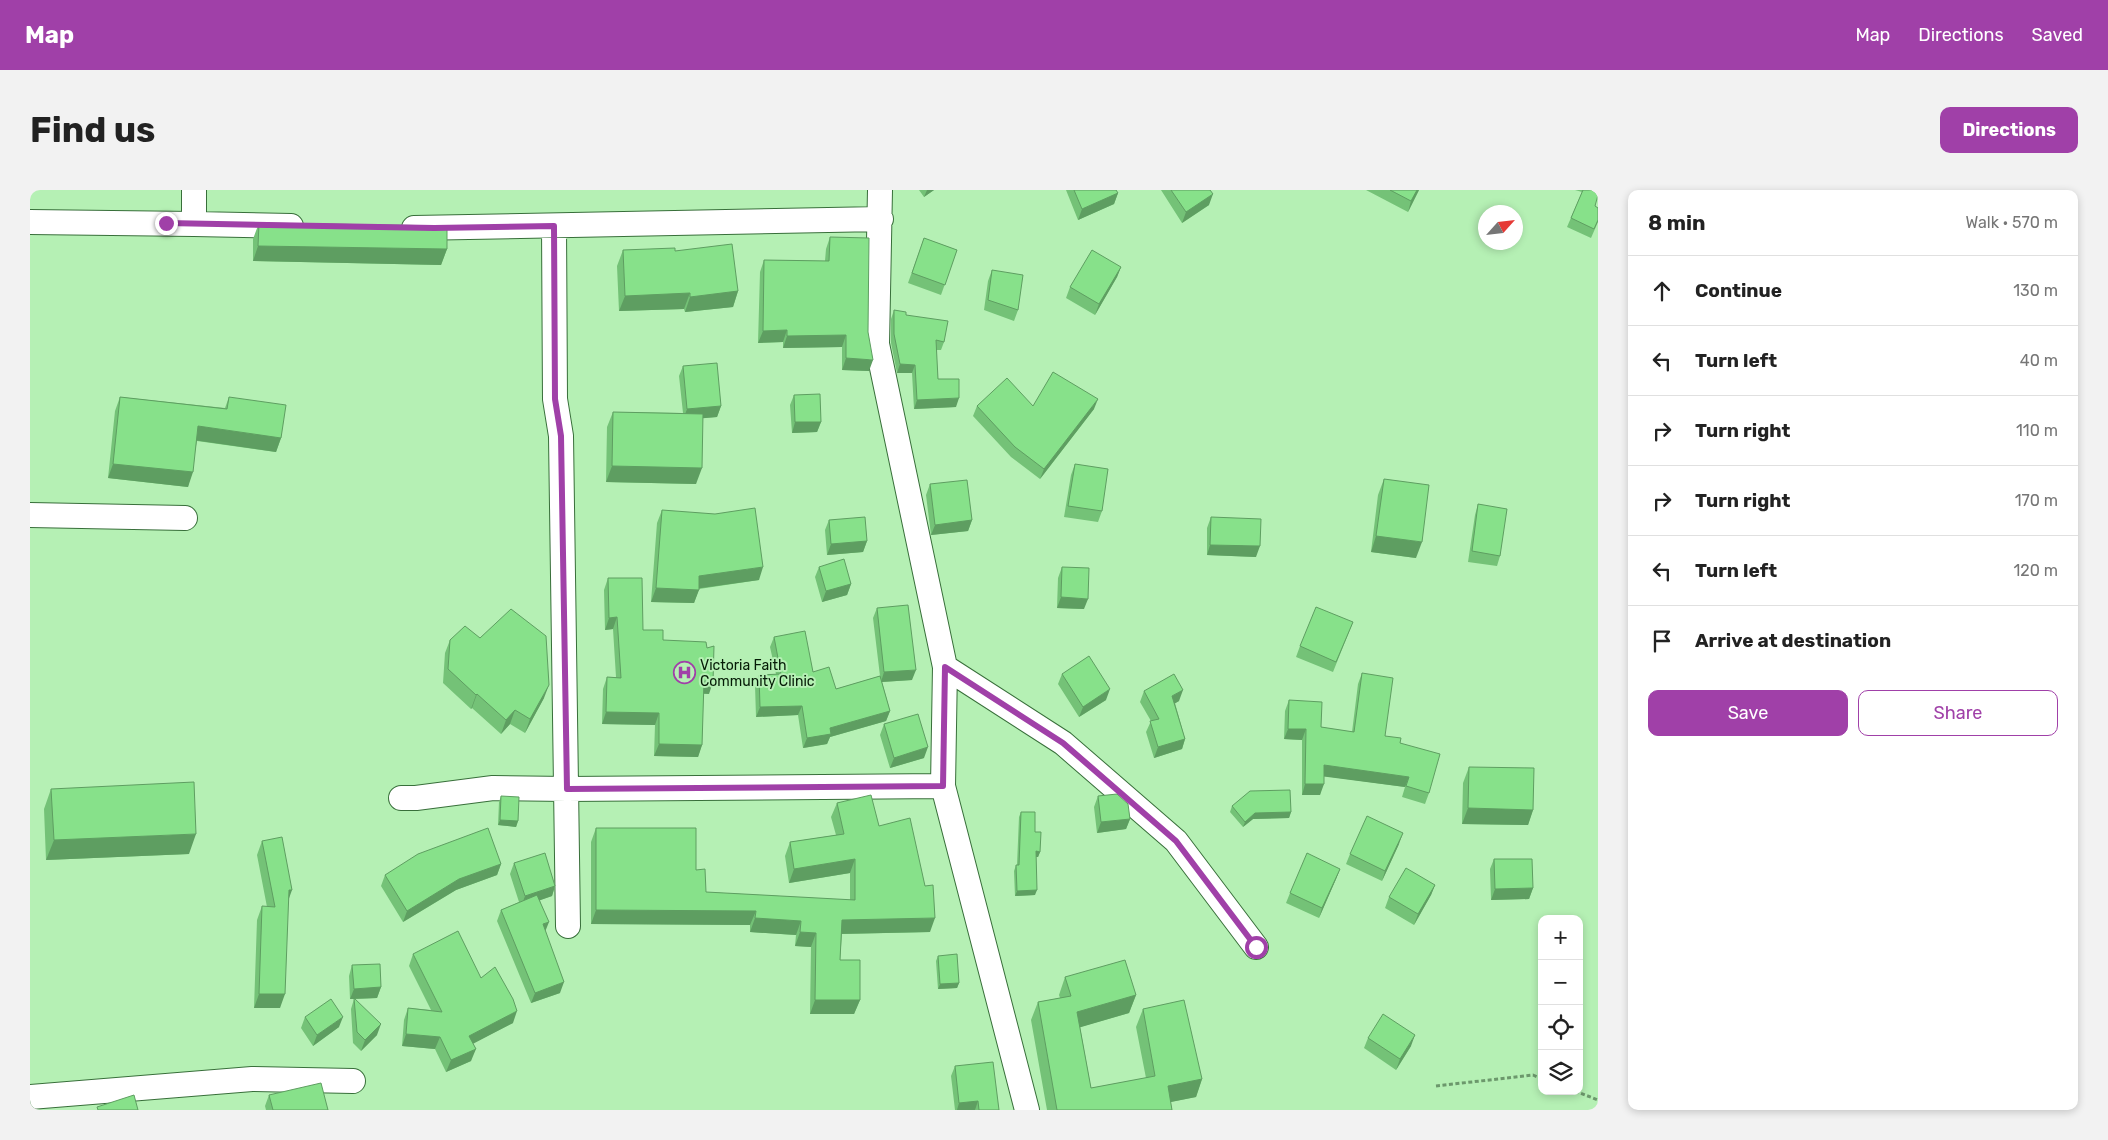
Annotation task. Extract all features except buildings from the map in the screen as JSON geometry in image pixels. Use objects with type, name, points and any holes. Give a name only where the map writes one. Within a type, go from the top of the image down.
[{"type":"street","points":[[194,190],[194,224]]},
{"type":"street","points":[[880,190],[881,219],[877,344],[945,667],[943,786],[1027,1110]]},
{"type":"street","points":[[396,227],[554,226],[881,219]]},
{"type":"street","points":[[30,222],[310,226]]},
{"type":"street","points":[[554,226],[555,399],[561,436],[568,926]]},
{"type":"street","points":[[30,515],[184,518]]},
{"type":"street","points":[[945,667],[1063,743],[1176,841],[1256,947]]},
{"type":"street","points":[[401,798],[416,798],[493,788],[943,786]]},
{"type":"street","points":[[30,1096],[252,1078],[353,1081]]},
{"type":"path","points":[[1436,1086],[1533,1076],[1538,1078]]},
{"type":"path","points":[[1583,1094],[1598,1100]]},
{"type":"place","name":"Victoria Faith Community Clinic","points":[[684,673]]},
{"type":"route","points":[[166,223],[434,228],[554,226],[555,399],[561,436],[567,789],[943,786],[945,667],[1063,743],[1176,841],[1256,947]]}]
